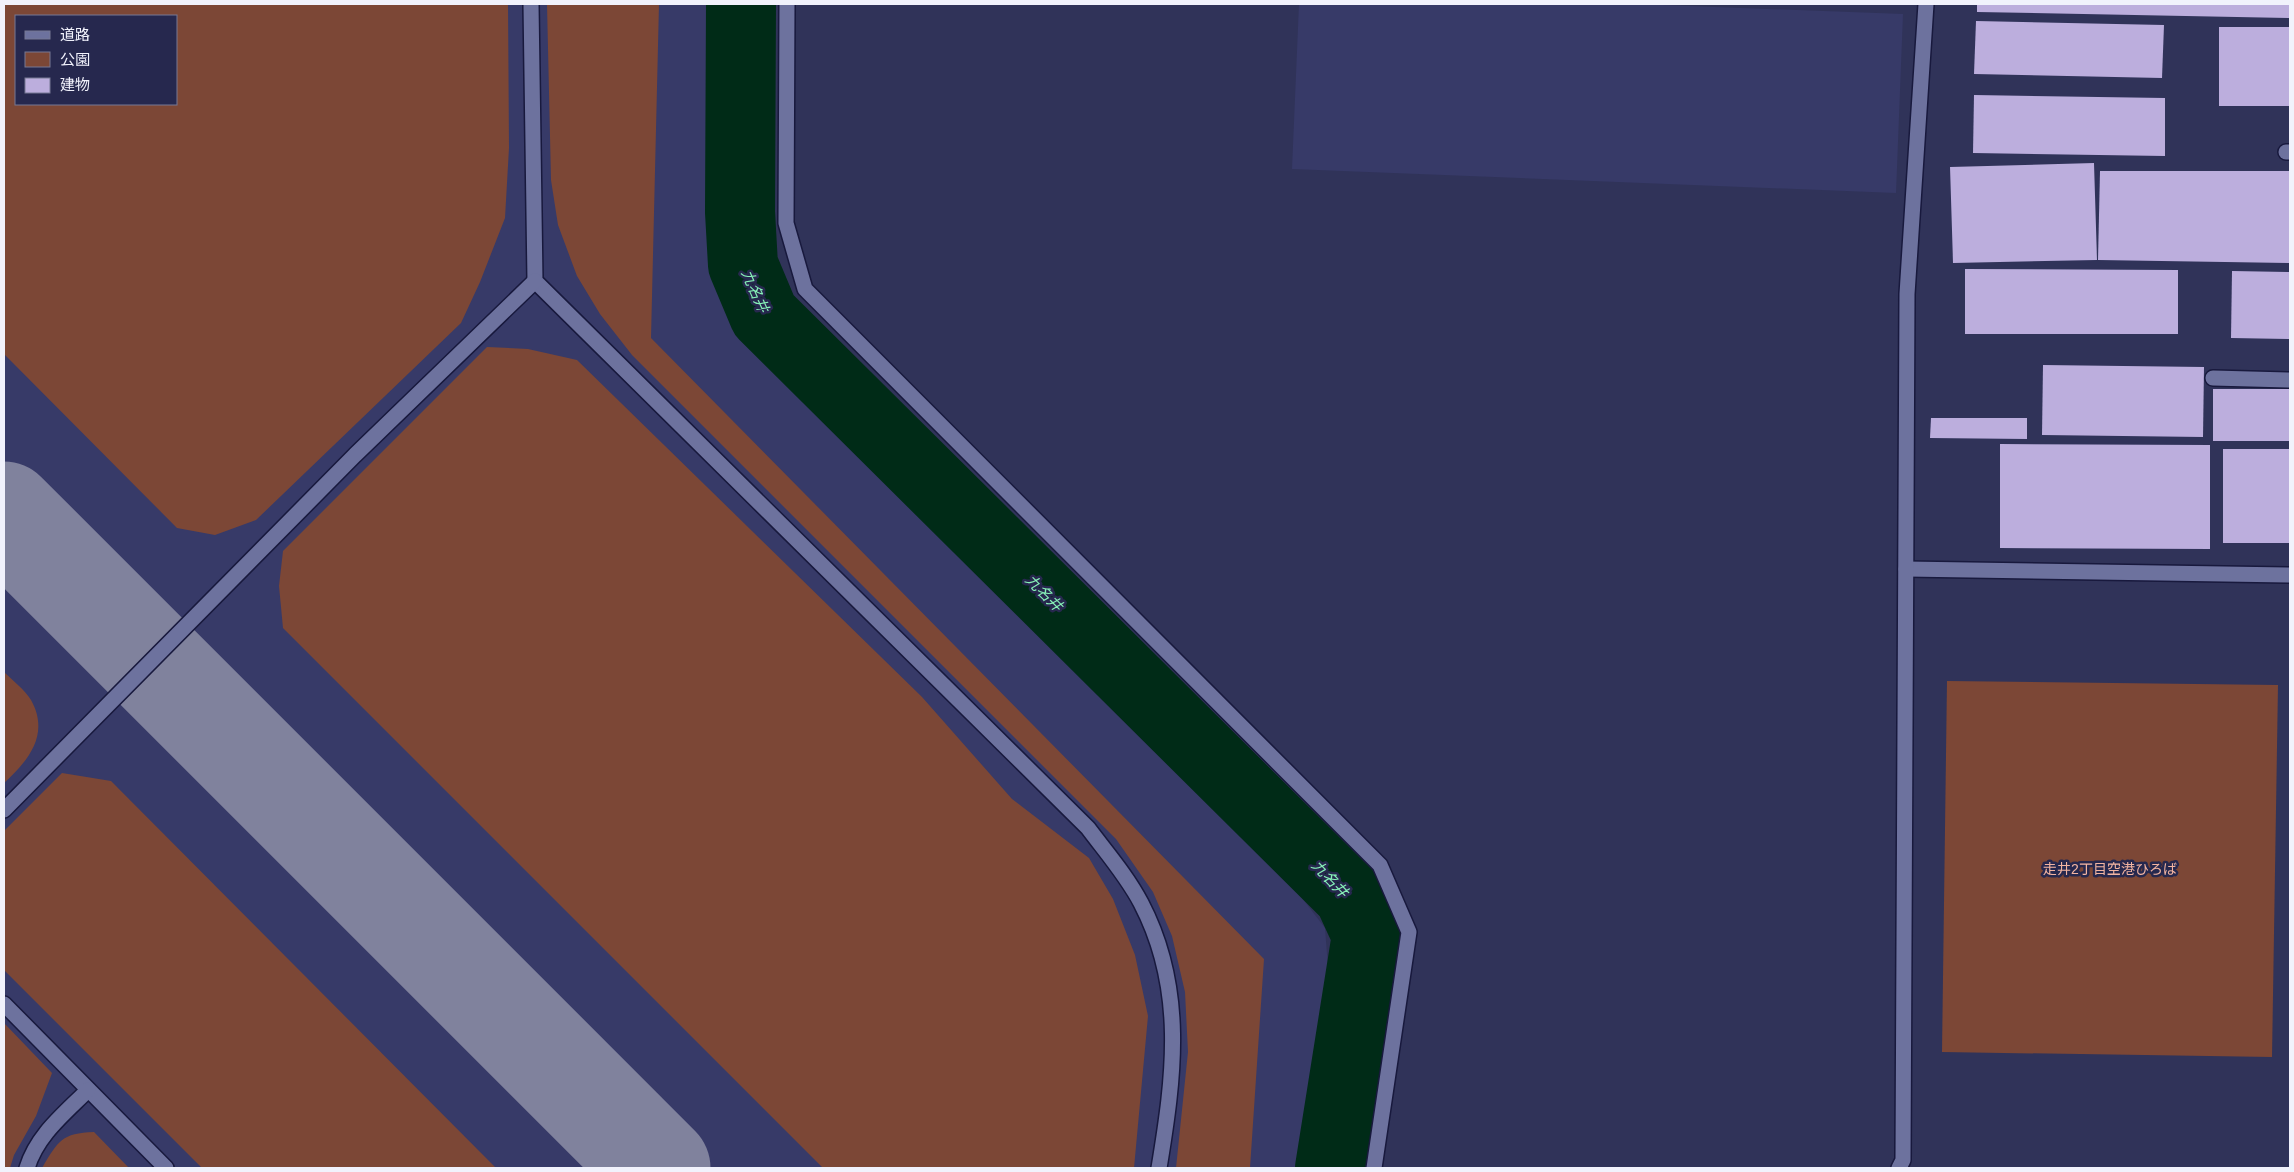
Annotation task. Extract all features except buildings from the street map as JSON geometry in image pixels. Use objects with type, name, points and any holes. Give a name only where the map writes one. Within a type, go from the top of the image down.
[{"type":"street","points":[[531,4],[535,281],[1088,828],[1121,871],[1141,903],[1156,941],[1170,988],[1174,1034],[1172,1088],[1159,1168]]},
{"type":"street","points":[[788,4],[786,224],[805,289],[1380,865],[1409,932],[1374,1168]]},
{"type":"street","points":[[1899,1168],[1903,1160],[1907,294],[1926,4]]},
{"type":"street","points":[[4,810],[355,455],[535,281]]},
{"type":"street","points":[[2213,378],[2290,380]]},
{"type":"street","points":[[1906,570],[2290,575]]},
{"type":"street","points":[[4,1004],[166,1168]]},
{"type":"street","points":[[27,1168],[31,1154],[48,1130],[88,1090]]},
{"type":"shaded area","points":[[4,4],[719,4],[724,275],[749,328],[783,367],[1302,898],[1325,928],[1328,967],[1296,1168],[4,1168]]},
{"type":"shaded area","points":[[1299,4],[1637,4],[1903,14],[1896,193],[1292,169]]},
{"type":"green space","points":[[4,4],[508,4],[509,148],[505,218],[480,282],[461,323],[256,520],[215,535],[177,528],[4,354]]},
{"type":"green space","points":[[547,4],[659,4],[651,338],[1264,959],[1250,1168],[1176,1168],[1188,1052],[1185,992],[1172,936],[1153,892],[1116,839],[632,355],[600,314],[577,276],[558,225],[551,180]]},
{"type":"green space","points":[[487,347],[528,349],[577,360],[922,697],[1012,799],[1089,858],[1113,899],[1135,955],[1148,1016],[1134,1168],[823,1168],[283,628],[279,586],[283,551]]},
{"type":"green space","points":[[4,672],[31,700],[38,724],[34,746],[29,756],[4,783]]},
{"type":"green space","name":"走井2丁目空港ひろば","points":[[1947,681],[2278,685],[2272,1057],[1942,1052]]},
{"type":"green space","points":[[62,773],[111,781],[496,1168],[202,1168],[4,970],[4,831]]},
{"type":"green space","points":[[4,1023],[52,1073],[36,1116],[14,1155],[10,1168],[4,1168]]},
{"type":"green space","points":[[94,1132],[129,1168],[42,1168],[52,1151],[62,1140],[75,1134]]},
{"type":"waterway","name":"九名井","points":[[741,4],[740,212],[743,265],[764,315],[1349,896],[1367,935],[1330,1168]]},
{"type":"taxiway","points":[[4,514],[658,1168]]}]
